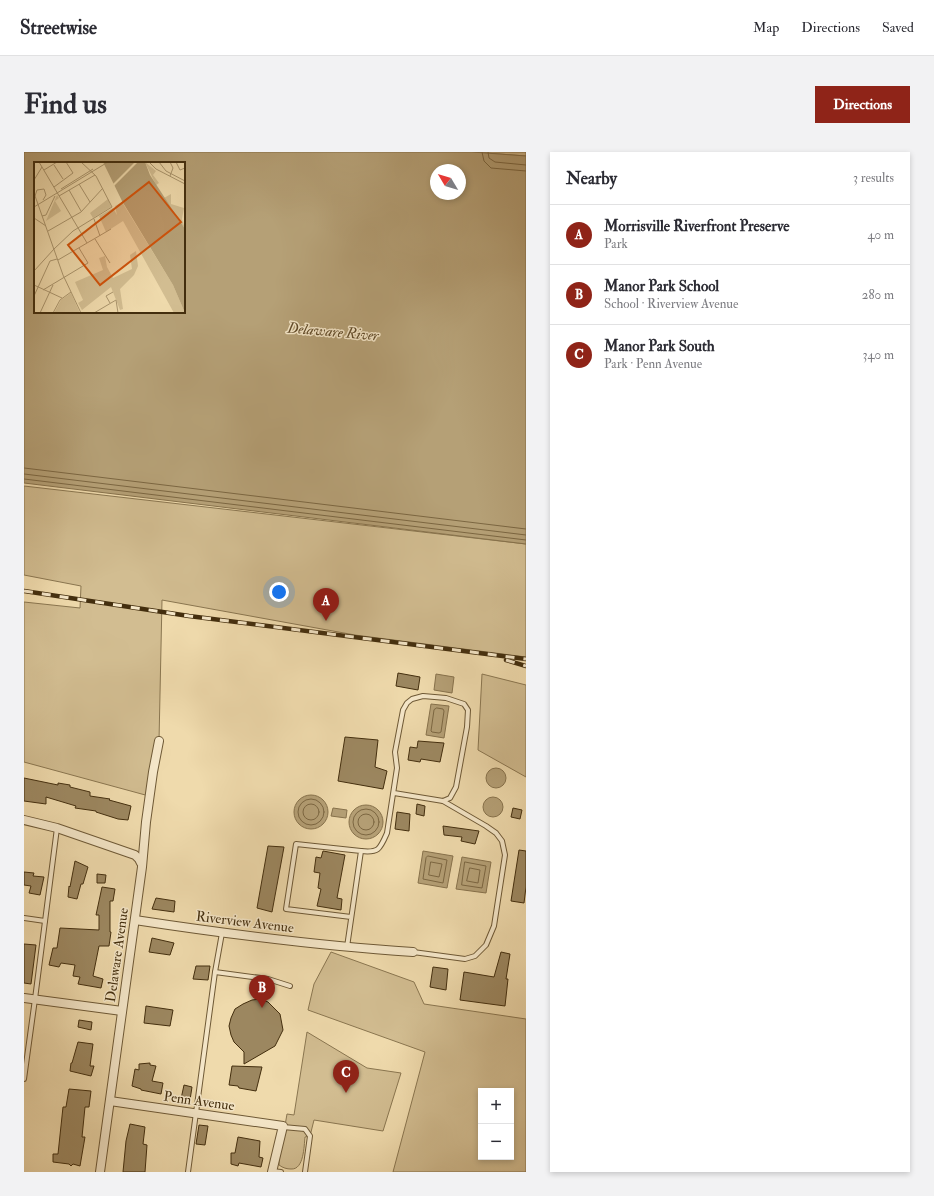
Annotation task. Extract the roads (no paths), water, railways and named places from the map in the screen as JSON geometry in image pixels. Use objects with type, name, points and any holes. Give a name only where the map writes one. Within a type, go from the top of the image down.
[{"type":"street","name":"Delaware Avenue","points":[[100,1172],[142,863],[146,815],[159,741]]},
{"type":"street","points":[[24,820],[57,828],[135,855],[142,863]]},
{"type":"street","name":"Riverview Avenue","points":[[134,920],[222,933],[350,948],[413,952]]},
{"type":"street","points":[[24,998],[122,1011]]},
{"type":"street","name":"Penn Avenue","points":[[110,1101],[283,1127]]},
{"type":"street","points":[[272,1171],[283,1127]]},
{"type":"lane","points":[[351,917],[286,909],[296,844],[372,852],[378,849],[383,842],[386,833],[394,793],[397,768],[395,752],[403,710],[407,703],[412,699],[423,696],[446,698],[464,704],[468,710],[467,727],[456,787],[450,798],[443,801]]},
{"type":"lane","points":[[394,793],[443,801],[496,833],[502,841],[505,855],[494,926],[486,945],[475,956],[465,959],[413,952]]},
{"type":"lane","points":[[24,1079],[57,828]]},
{"type":"lane","points":[[350,948],[351,917],[361,851]]},
{"type":"lane","points":[[24,918],[45,921]]},
{"type":"lane","points":[[188,1172],[215,972],[222,933]]},
{"type":"lane","points":[[215,972],[268,979],[290,986]]},
{"type":"lane","points":[[283,1127],[305,1129],[310,1136],[305,1172]]},
{"type":"lane","points":[[272,1171],[281,1172]]},
{"type":"water","name":"Delaware River","points":[[24,152],[472,152],[526,156],[526,544],[24,483]]},
{"type":"water","points":[[436,674],[454,677],[452,693],[434,690]]},
{"type":"water","points":[[431,704],[449,706],[444,738],[426,735]]},
{"type":"water","points":[[496,768],[503,771],[506,778],[503,785],[496,788],[489,785],[486,778],[489,771]]},
{"type":"water","points":[[311,795],[323,800],[328,812],[323,824],[311,829],[299,824],[294,812],[299,800]]},
{"type":"water","points":[[493,797],[500,800],[503,807],[500,814],[493,817],[486,814],[483,807],[486,800]]},
{"type":"water","points":[[366,805],[372,806],[378,810],[382,816],[382,828],[378,834],[372,838],[366,839],[360,838],[354,834],[350,828],[349,822],[350,816],[354,810],[360,806]]},
{"type":"water","points":[[333,808],[347,810],[346,818],[331,816]]},
{"type":"water","points":[[423,851],[453,856],[447,888],[418,883]]},
{"type":"water","points":[[462,857],[491,862],[486,893],[456,889]]},
{"type":"railway","points":[[24,591],[189,616],[526,659]]},
{"type":"railway","points":[[506,660],[526,666]]},
{"type":"place","name":"Morrisville Riverfront Preserve","points":[[326,621]]},
{"type":"place","name":"Manor Park School","points":[[262,1008]]},
{"type":"place","name":"Manor Park South","points":[[346,1093]]}]
